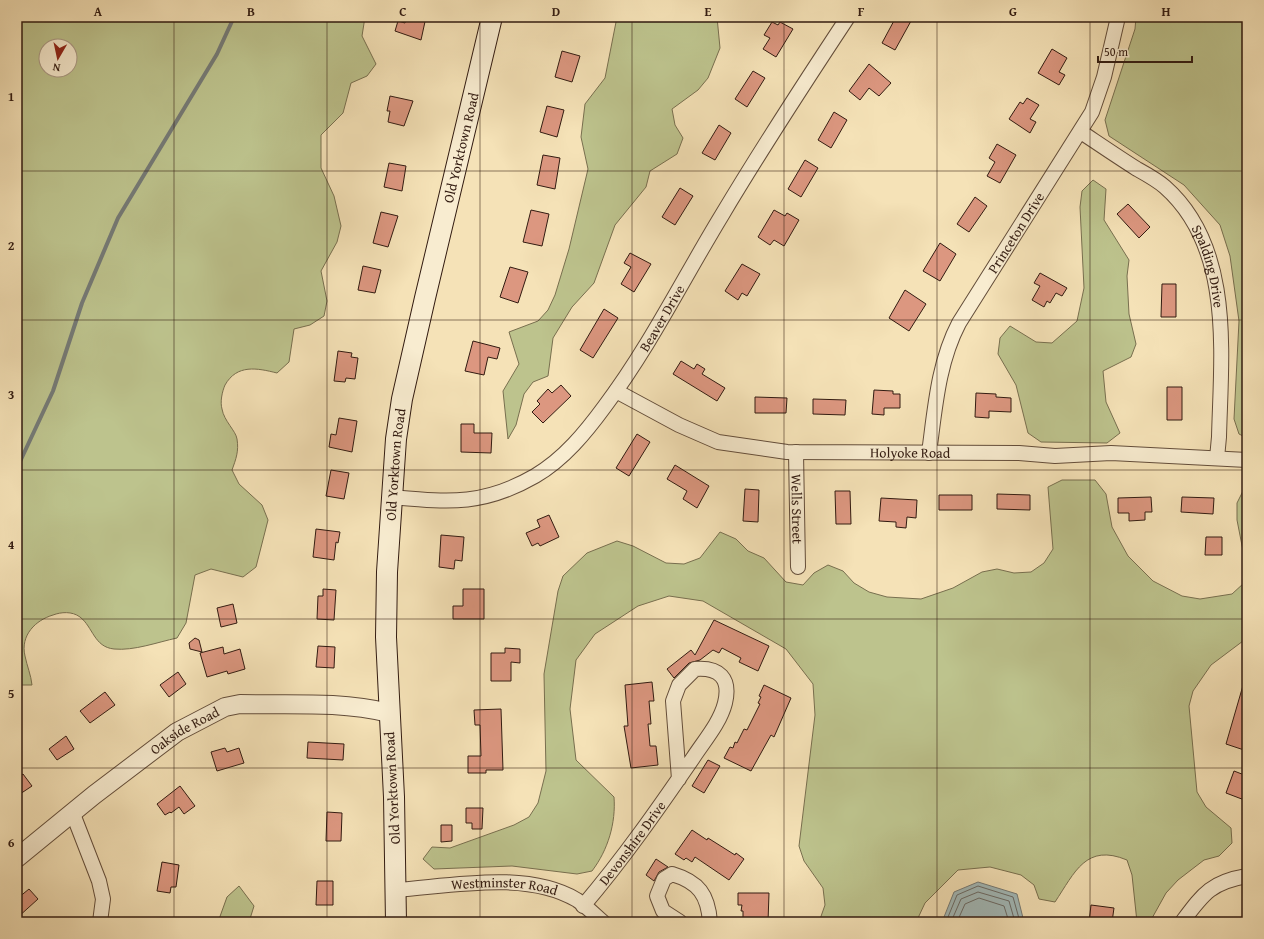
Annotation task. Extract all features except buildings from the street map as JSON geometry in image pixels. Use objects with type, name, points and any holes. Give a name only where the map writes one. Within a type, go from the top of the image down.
[{"type":"main road","name":"Old Yorktown Road","points":[[396,922],[394,797],[386,637],[391,497],[396,439],[402,399],[492,17]]},
{"type":"street","name":"Beaver Drive","points":[[391,497],[443,502],[481,499],[507,490],[536,475],[562,455],[589,428],[616,391],[644,348],[721,215],[848,17]]},
{"type":"street","name":"Princeton Drive","points":[[929,453],[936,395],[949,343],[959,323],[1023,220],[1081,132],[1092,112],[1104,77],[1118,17]]},
{"type":"street","name":"Spalding Drive","points":[[1081,132],[1164,186],[1180,201],[1196,226],[1207,251],[1220,306],[1219,437],[1217,458]]},
{"type":"street","name":"Holyoke Road","points":[[616,391],[679,425],[718,442],[796,452],[1019,453],[1055,456],[1111,453],[1247,460]]},
{"type":"street","name":"Wells Street","points":[[796,452],[798,567]]},
{"type":"street","name":"Devonshire Drive","points":[[583,906],[621,862],[679,779],[718,720],[725,704],[726,686],[723,677],[715,671],[704,668],[694,669],[678,685],[674,701],[679,779]]},
{"type":"street","name":"Oakside Road","points":[[17,858],[73,814],[94,794],[177,732],[225,707],[240,704],[343,704],[389,713]]},
{"type":"street","points":[[73,814],[99,881],[103,899],[100,922]]},
{"type":"street","points":[[680,922],[663,910],[657,896],[664,879],[672,874],[698,886],[704,893],[709,910],[710,922]]},
{"type":"street","points":[[1182,922],[1199,899],[1210,888],[1224,881],[1247,876]]},
{"type":"street","name":"Westminster Road","points":[[396,890],[511,881],[553,890],[577,900],[603,922]]},
{"type":"green space","points":[[17,17],[365,17],[362,36],[376,64],[367,76],[351,83],[343,113],[321,135],[321,168],[334,196],[341,226],[337,242],[321,271],[327,301],[324,316],[310,325],[294,329],[289,362],[277,373],[255,369],[241,371],[230,378],[225,385],[222,394],[221,406],[223,413],[227,422],[235,433],[238,443],[236,459],[232,470],[239,484],[262,505],[268,520],[256,567],[243,577],[211,569],[195,575],[186,623],[177,638],[146,646],[130,649],[114,649],[107,647],[98,641],[84,621],[77,615],[63,613],[47,617],[35,625],[27,635],[25,641],[25,656],[32,685],[17,685]]},
{"type":"green space","points":[[617,17],[717,17],[720,48],[708,78],[698,90],[672,109],[675,125],[683,138],[677,154],[650,171],[646,187],[615,225],[594,283],[572,307],[553,338],[548,376],[533,382],[524,394],[516,425],[508,439],[503,391],[519,364],[509,332],[538,321],[548,310],[555,295],[569,249],[588,169],[581,137],[585,104],[605,78]]},
{"type":"green space","points":[[1136,17],[1247,17],[1247,438],[1239,434],[1234,419],[1239,321],[1230,256],[1220,225],[1184,185],[1109,136],[1105,120],[1135,29]]},
{"type":"green space","points":[[1093,180],[1106,189],[1104,220],[1129,260],[1127,276],[1129,314],[1136,344],[1131,357],[1103,371],[1106,402],[1120,433],[1107,443],[1041,442],[1028,433],[1016,385],[998,354],[1000,338],[1010,326],[1036,342],[1052,343],[1077,321],[1084,288],[1080,207],[1082,191]]},
{"type":"green space","points":[[1062,480],[1095,480],[1106,494],[1112,527],[1128,556],[1153,581],[1182,596],[1200,599],[1232,594],[1244,583],[1246,566],[1237,520],[1237,503],[1244,489],[1247,489],[1247,638],[1211,665],[1193,691],[1189,706],[1197,792],[1206,807],[1231,828],[1232,843],[1219,856],[1204,860],[1178,880],[1166,893],[1151,920],[1137,922],[1132,875],[1127,860],[1113,856],[1101,855],[1091,858],[1083,863],[1069,880],[1055,902],[1039,899],[1034,885],[1021,875],[990,867],[958,870],[925,903],[918,918],[918,922],[819,922],[825,905],[823,888],[804,861],[799,846],[815,715],[813,684],[786,649],[703,601],[669,596],[638,606],[595,634],[576,660],[570,709],[576,760],[614,797],[614,817],[610,836],[598,863],[592,871],[577,874],[512,866],[434,869],[423,859],[432,847],[450,848],[514,825],[529,817],[538,803],[546,771],[544,674],[558,591],[563,576],[587,553],[617,541],[633,546],[666,563],[684,564],[700,558],[720,532],[736,539],[748,551],[764,558],[786,582],[803,585],[814,573],[828,565],[843,571],[854,583],[869,592],[887,597],[921,599],[953,588],[982,572],[997,569],[1014,573],[1031,572],[1044,563],[1053,549],[1048,487]]},
{"type":"green space","points":[[239,886],[254,906],[249,922],[218,922],[227,897]]},
{"type":"water","points":[[978,882],[1017,894],[1024,922],[942,922],[954,892]]},
{"type":"waterway","points":[[17,468],[53,391],[82,303],[118,218],[217,54],[234,17]]}]
